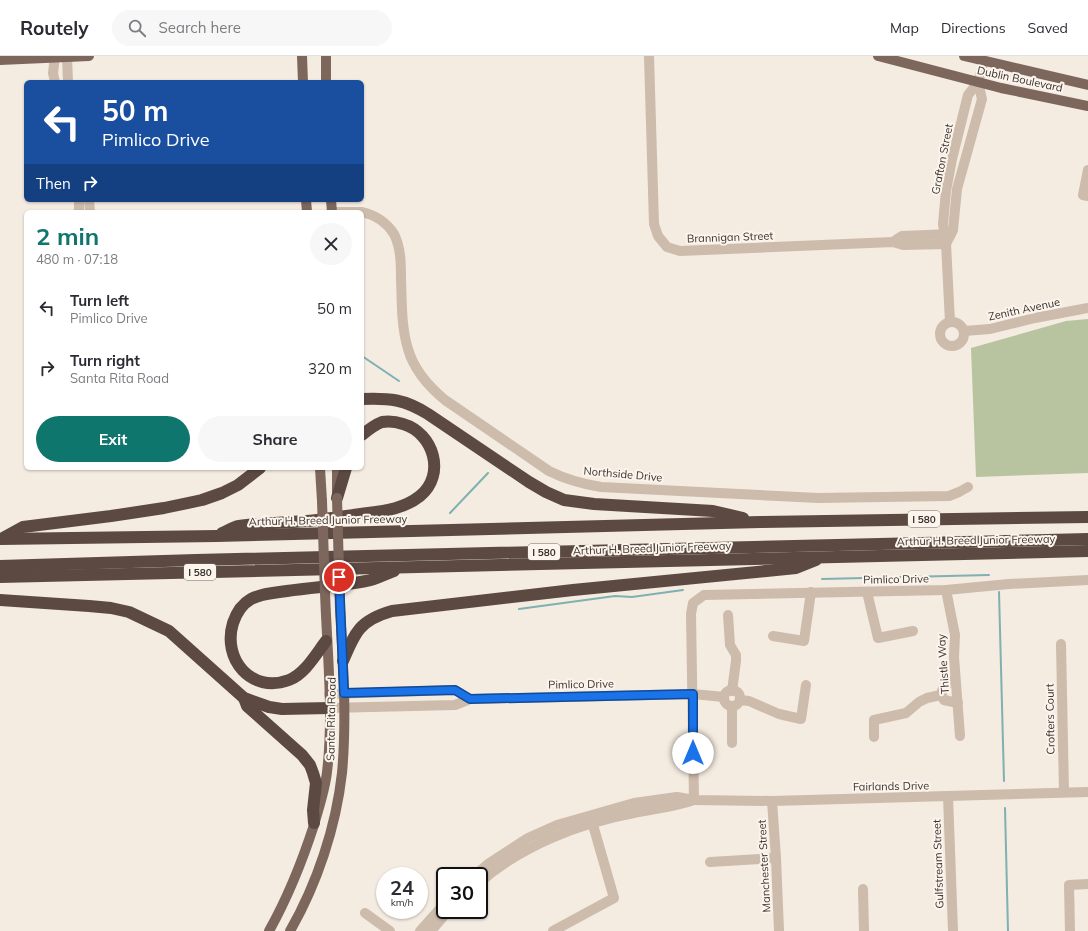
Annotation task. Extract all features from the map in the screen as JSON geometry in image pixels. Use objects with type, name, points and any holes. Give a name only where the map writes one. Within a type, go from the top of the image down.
[{"type":"highway","points":[[364,399],[384,398],[399,400],[413,405],[529,482],[564,500],[594,504],[713,511],[760,522]]},
{"type":"highway","points":[[218,536],[237,526],[318,520],[385,511],[405,506],[421,495],[431,480],[434,470],[434,458],[426,440],[409,426],[395,422],[383,422],[364,433]]},
{"type":"highway","points":[[0,539],[23,527],[164,508],[202,500],[222,494],[238,485],[257,470]]},
{"type":"highway","points":[[337,498],[345,470]]},
{"type":"highway","name":"Arthur H. Breed Junior Freeway","points":[[0,539],[218,536],[760,522],[1088,517]]},
{"type":"highway","name":"I 580","points":[[0,566],[243,558],[1088,539]]},
{"type":"highway","name":"Arthur H. Breed Junior Freeway","points":[[0,577],[1088,551]]},
{"type":"highway","points":[[343,661],[352,639],[361,627],[376,615],[392,611],[566,590],[796,568],[826,557]]},
{"type":"highway","points":[[326,641],[304,670],[297,676],[289,680],[276,683],[257,680],[246,674],[238,665],[232,653],[230,643],[231,631],[235,618],[240,608],[251,599],[267,594],[367,581],[401,568]]},
{"type":"highway","points":[[0,600],[111,608],[129,612],[168,631],[244,698],[269,707],[282,709],[329,708]]},
{"type":"highway","points":[[244,698],[247,706],[302,755],[310,765],[316,783],[313,810],[314,823]]},
{"type":"main road","points":[[0,60],[55,56],[89,56]]},
{"type":"main road","points":[[302,56],[303,80]]},
{"type":"main road","points":[[326,56],[326,80]]},
{"type":"main road","name":"Dublin Boulevard","points":[[878,56],[978,82],[1088,106]]},
{"type":"main road","name":"Dublin Boulevard","points":[[964,56],[1088,85]]},
{"type":"main road","name":"Santa Rita Road","points":[[269,931],[294,882],[304,856],[322,796],[327,772],[329,694],[320,470]]},
{"type":"main road","name":"Santa Rita Road","points":[[290,931],[310,891],[330,833],[341,775],[344,693],[340,608],[337,470]]},
{"type":"street","points":[[54,80],[55,56]]},
{"type":"street","points":[[67,56],[68,80]]},
{"type":"street","name":"Brannigan Street","points":[[649,56],[654,224],[658,236],[667,247],[680,251],[892,242],[903,245],[947,238]]},
{"type":"street","name":"Grafton Street","points":[[950,322],[947,238],[943,224],[952,159],[968,95],[978,82],[984,61]]},
{"type":"street","name":"Grafton Street","points":[[947,238],[952,230],[957,189],[982,99],[978,82]]},
{"type":"street","points":[[1085,196],[1088,170]]},
{"type":"street","name":"Northside Drive","points":[[364,213],[377,218],[386,224],[393,234],[398,247],[401,263],[402,320],[404,335],[408,350],[422,378],[445,400],[549,471],[582,484],[601,487],[818,498],[949,496],[968,486]]},
{"type":"street","name":"Zenith Avenue","points":[[964,331],[990,329],[1035,318],[1088,308]]},
{"type":"street","points":[[950,322],[956,322],[964,331],[961,342],[953,346],[946,344],[941,338],[940,331],[944,325],[950,322]]},
{"type":"street","name":"Pimlico Drive","points":[[693,694],[691,614],[693,602],[704,595],[946,590],[1009,584],[1088,580]]},
{"type":"street","name":"Thistle Way","points":[[946,590],[955,635],[955,679],[960,736]]},
{"type":"street","points":[[773,636],[804,641],[811,592]]},
{"type":"street","points":[[867,592],[878,638],[913,631]]},
{"type":"street","points":[[728,615],[730,645],[736,655],[736,661],[726,703],[749,701],[779,714],[801,719],[806,685]]},
{"type":"street","name":"Crofters Court","points":[[1061,644],[1064,792]]},
{"type":"street","points":[[955,679],[946,684],[941,695],[944,700],[958,703]]},
{"type":"street","name":"Pimlico Drive","points":[[329,694],[455,690],[470,699]]},
{"type":"street","points":[[693,694],[694,800]]},
{"type":"street","points":[[728,694],[739,695],[736,703],[732,743]]},
{"type":"street","name":"Pimlico Drive","points":[[329,708],[455,705],[470,699],[728,694]]},
{"type":"street","points":[[874,737],[874,720],[906,712],[927,698],[941,695]]},
{"type":"street","name":"Fairlands Drive","points":[[488,875],[534,846],[592,819],[641,802],[677,797],[694,800],[772,800],[1088,792]]},
{"type":"street","name":"Gulfstream Street","points":[[948,796],[952,931]]},
{"type":"street","name":"Manchester Street","points":[[772,800],[776,858],[778,931]]},
{"type":"street","points":[[554,931],[614,898],[592,819]]},
{"type":"street","name":"Fairlands Drive","points":[[484,867],[528,838],[557,825],[592,819]]},
{"type":"street","points":[[710,862],[776,858]]},
{"type":"street","points":[[1070,931],[1069,885],[1088,884]]},
{"type":"street","points":[[863,889],[864,931]]},
{"type":"street","points":[[365,913],[390,931]]},
{"type":"street","points":[[420,931],[436,913]]},
{"type":"street","points":[[431,931],[441,919]]},
{"type":"green space","points":[[1088,319],[1088,473],[976,477],[971,348],[1066,321]]},
{"type":"waterway","points":[[364,357],[399,381]]},
{"type":"waterway","points":[[450,513],[488,473]]},
{"type":"waterway","points":[[822,579],[989,575]]},
{"type":"waterway","points":[[519,609],[615,596],[632,597],[683,590]]},
{"type":"waterway","points":[[999,592],[1004,781]]},
{"type":"waterway","points":[[1005,808],[1008,931]]},
{"type":"route","points":[[339,577],[344,693],[455,690],[470,699],[693,694],[693,753]]}]
